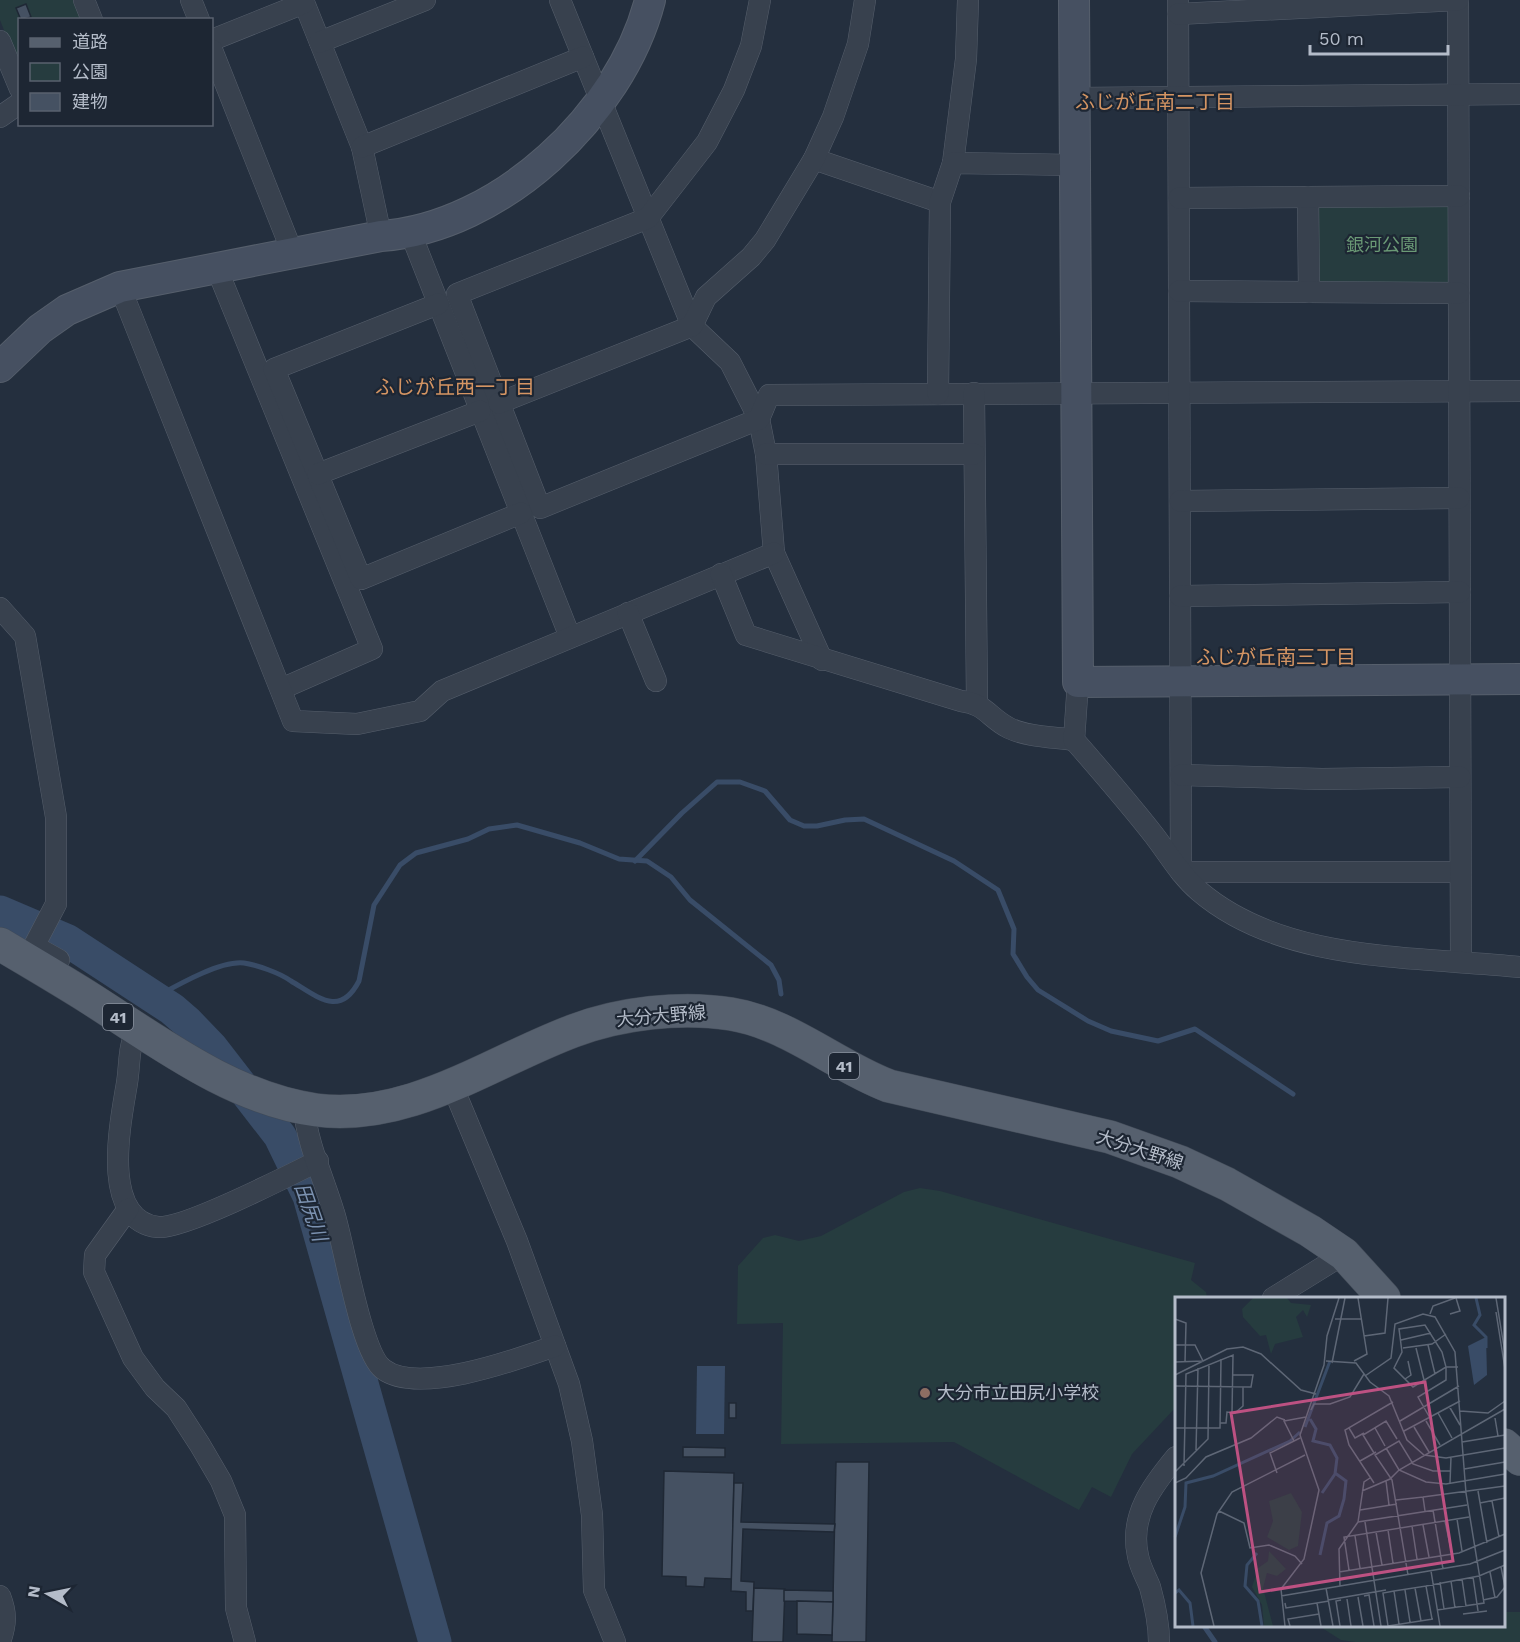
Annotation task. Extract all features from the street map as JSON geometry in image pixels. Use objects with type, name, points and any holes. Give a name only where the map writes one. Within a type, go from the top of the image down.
[{"type":"main road","name":"大分大野線","points":[[0,944],[137,1030],[239,1087],[290,1104],[356,1112],[388,1107],[452,1085],[572,1031],[607,1021],[698,1011],[734,1014],[774,1027],[863,1076],[889,1086],[1110,1137],[1180,1162],[1237,1190],[1310,1231],[1344,1254],[1382,1297]]},
{"type":"main road","points":[[1505,1447],[1520,1459]]},
{"type":"street","points":[[84,0],[91,18]]},
{"type":"street","points":[[191,0],[198,18]]},
{"type":"street","points":[[320,42],[425,0]]},
{"type":"street","points":[[560,0],[692,326],[730,362],[759,418],[766,454],[774,553],[822,660]]},
{"type":"street","points":[[0,368],[40,329],[67,310],[120,287],[381,236],[411,234],[456,220],[516,185],[538,168],[602,102],[642,32],[650,0]]},
{"type":"street","points":[[570,638],[521,513],[457,294],[648,218],[707,142],[723,111],[751,46],[760,0]]},
{"type":"street","points":[[318,474],[692,326],[706,297],[751,257],[765,240],[814,159],[833,117],[858,44],[865,0]]},
{"type":"street","points":[[938,394],[940,202],[953,163],[966,59],[968,0]]},
{"type":"street","points":[[1074,0],[1073,165],[1078,682],[1074,740]]},
{"type":"street","points":[[1181,872],[1178,7],[1458,0],[1461,961]]},
{"type":"street","points":[[213,40],[304,1],[363,147],[381,236]]},
{"type":"street","points":[[0,41],[18,84]]},
{"type":"street","points":[[213,53],[293,254]]},
{"type":"street","points":[[363,147],[583,57]]},
{"type":"street","points":[[1075,98],[1520,94]]},
{"type":"street","points":[[0,117],[18,104]]},
{"type":"street","points":[[814,159],[940,202]]},
{"type":"street","points":[[953,163],[1073,165]]},
{"type":"street","points":[[1179,198],[1458,196]]},
{"type":"street","points":[[1308,197],[1309,292]]},
{"type":"street","points":[[411,234],[438,304],[540,508],[759,418],[769,395],[1520,391]]},
{"type":"street","points":[[217,269],[372,649],[281,689]]},
{"type":"street","points":[[120,287],[293,721],[357,724],[420,711],[442,691],[774,553]]},
{"type":"street","points":[[1179,291],[1459,293]]},
{"type":"street","points":[[438,304],[274,369],[361,579],[521,513]]},
{"type":"street","points":[[974,393],[977,703]]},
{"type":"street","points":[[766,454],[974,454]]},
{"type":"street","points":[[1180,501],[1459,498]]},
{"type":"street","points":[[721,574],[746,635],[961,701],[977,703],[1009,728],[1034,735],[1074,740],[1155,835],[1181,872],[1197,889],[1227,913],[1270,933],[1322,948],[1520,967]]},
{"type":"street","points":[[1180,596],[1460,592]]},
{"type":"street","points":[[0,608],[25,636],[56,817],[54,909],[34,946],[74,969],[91,985],[91,999]]},
{"type":"street","points":[[628,613],[656,681]]},
{"type":"street","points":[[1078,682],[1520,679]]},
{"type":"street","points":[[1181,775],[1322,778],[1460,777]]},
{"type":"street","points":[[1181,872],[1460,872]]},
{"type":"street","points":[[137,1030],[130,1043],[129,1074],[117,1150],[121,1184],[128,1209],[140,1220],[158,1227],[176,1224],[252,1193],[318,1161]]},
{"type":"street","points":[[452,1085],[517,1241],[569,1384],[582,1441],[592,1515],[594,1590],[615,1642]]},
{"type":"street","points":[[290,1104],[305,1125],[318,1161],[373,1358],[384,1370],[410,1377],[443,1376],[490,1369],[555,1346]]},
{"type":"street","points":[[128,1209],[96,1256],[94,1272],[133,1358],[155,1388],[176,1408],[221,1481],[235,1515],[237,1608],[244,1642]]},
{"type":"street","points":[[1276,1297],[1344,1254]]},
{"type":"street","points":[[1159,1642],[1159,1623],[1138,1558],[1135,1536],[1142,1503],[1156,1480],[1175,1458]]},
{"type":"street","points":[[0,1596],[6,1610],[6,1627],[0,1641]]},
{"type":"green space","points":[[0,0],[75,0],[83,18],[18,18],[18,65],[0,20]]},
{"type":"green space","name":"銀河公園","points":[[1318,204],[1443,204],[1451,209],[1451,281],[1445,286],[1319,285]]},
{"type":"green space","points":[[920,1188],[940,1191],[1195,1263],[1191,1280],[1206,1292],[1207,1297],[1175,1297],[1175,1408],[1132,1454],[1111,1497],[1092,1487],[1079,1510],[954,1442],[781,1444],[783,1323],[737,1324],[738,1266],[763,1238],[775,1235],[799,1241],[821,1236],[904,1192]]},
{"type":"green space","points":[[1505,1612],[1520,1612],[1520,1642],[1355,1642],[1341,1640],[1321,1627],[1505,1627]]},
{"type":"water","points":[[697,1366],[725,1366],[724,1434],[696,1434]]},
{"type":"building","points":[[26,4],[31,17],[20,18],[16,8]]},
{"type":"building","points":[[729,1403],[736,1403],[736,1418],[729,1418]]},
{"type":"building","points":[[683,1447],[725,1448],[725,1457],[683,1457]]},
{"type":"building","points":[[836,1462],[869,1462],[866,1642],[832,1642]]},
{"type":"building","points":[[664,1471],[734,1473],[732,1579],[705,1578],[704,1587],[686,1586],[686,1577],[662,1576]]},
{"type":"building","points":[[734,1483],[743,1483],[741,1522],[835,1524],[834,1532],[743,1529],[741,1581],[754,1582],[753,1611],[746,1611],[746,1592],[731,1591]]},
{"type":"building","points":[[754,1588],[785,1589],[783,1642],[752,1642]]},
{"type":"building","points":[[784,1590],[833,1591],[833,1602],[784,1601]]},
{"type":"building","points":[[797,1601],[833,1602],[832,1635],[797,1634]]},
{"type":"waterway","points":[[635,861],[682,813],[717,782],[740,782],[765,791],[790,820],[804,826],[864,819],[954,861],[998,890],[1014,929],[1013,954],[1038,990],[1088,1021],[1111,1031],[1158,1041],[1195,1029],[1293,1094]]},
{"type":"waterway","points":[[154,998],[210,970],[234,963],[244,963],[281,975],[319,998],[328,1001],[344,999],[359,981],[374,905],[400,865],[416,853],[468,839],[489,829],[517,825],[580,843],[619,859],[647,861],[671,877],[690,900],[771,965],[779,980],[781,994]]},
{"type":"waterway","name":"田尻川","points":[[0,912],[68,941],[172,1009],[212,1048],[280,1136],[309,1196],[435,1642]]},
{"type":"waterway","points":[[1205,1627],[1215,1642]]},
{"type":"place","name":"大分市立田尻小学校","points":[[925,1393]]},
{"type":"district","name":"ふじが丘南二丁目","points":[[1155,102]]},
{"type":"district","name":"ふじが丘西一丁目","points":[[455,387]]},
{"type":"district","name":"ふじが丘南三丁目","points":[[1276,657]]}]
